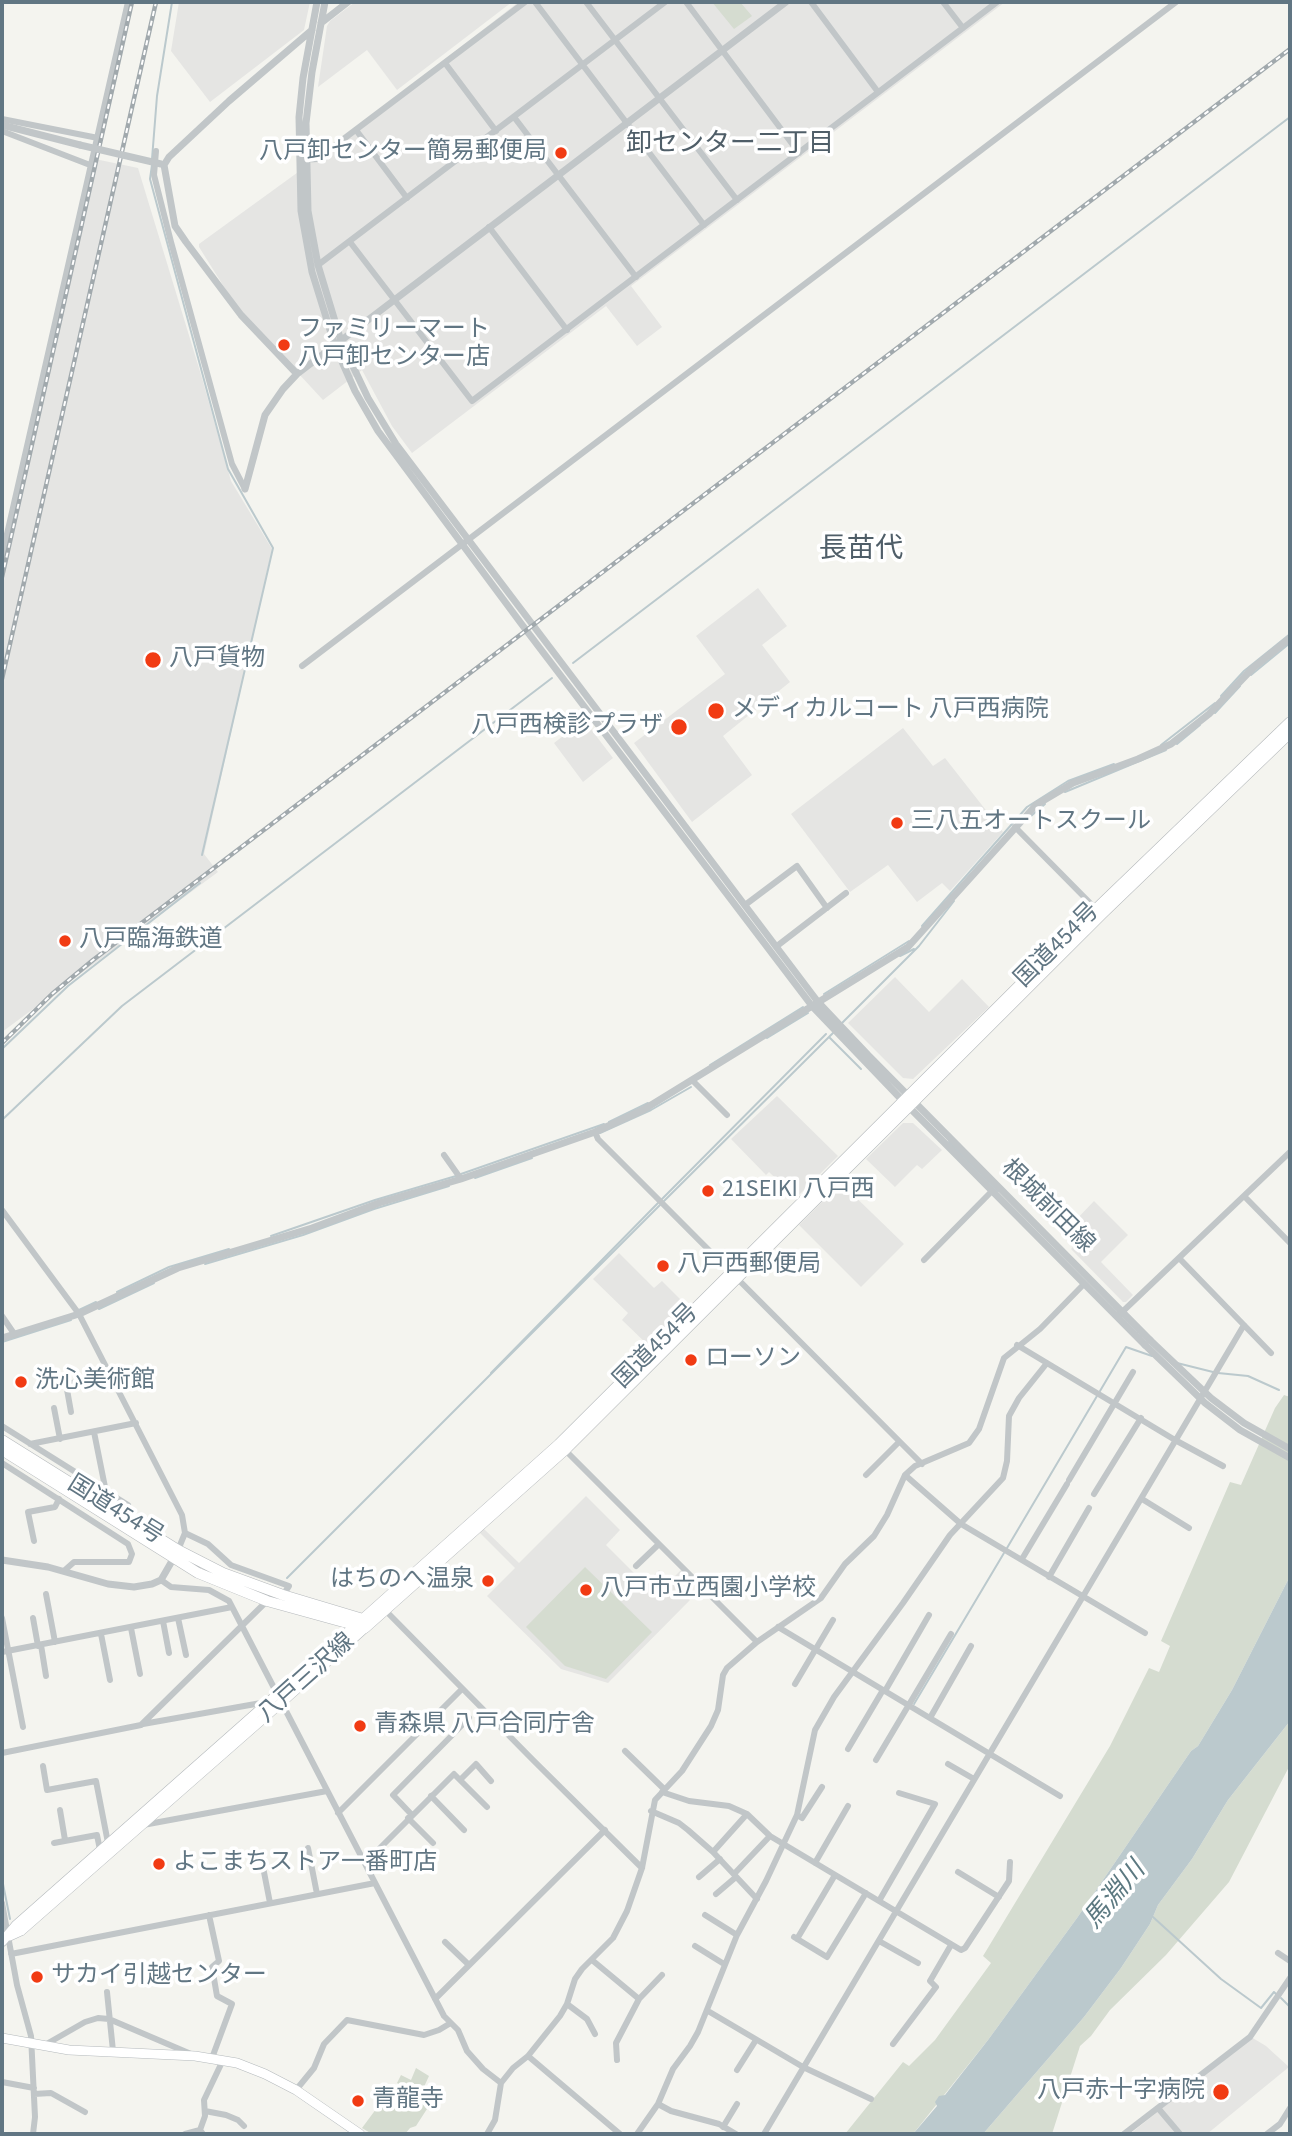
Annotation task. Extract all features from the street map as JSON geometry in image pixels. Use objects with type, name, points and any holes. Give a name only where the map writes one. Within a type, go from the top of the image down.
[{"type":"highway","name":"国道454号","points":[[360,1624],[562,1447],[1290,722]]},
{"type":"highway","name":"国道454号","points":[[1099,911],[1290,733]]},
{"type":"highway","name":"国道454号","points":[[2,1440],[176,1555],[360,1624]]},
{"type":"highway","name":"国道454号","points":[[2,1450],[235,1590],[267,1601],[360,1624]]},
{"type":"main road","name":"八戸三沢線","points":[[5,1940],[21,1931],[140,1826],[360,1624]]},
{"type":"main road","name":"八戸三沢線","points":[[5,1940],[16,1925],[100,1850],[265,1705],[279,1699]]},
{"type":"main road","points":[[2,2038],[69,2050],[195,2056],[223,2060],[265,2074],[296,2090],[360,2134]]},
{"type":"street","points":[[2,556],[128,2]]},
{"type":"street","points":[[317,2],[302,91],[303,160],[308,211],[318,265],[338,344]]},
{"type":"street","points":[[325,2],[306,123],[301,211],[320,302],[355,391],[378,431],[777,946],[815,1004]]},
{"type":"street","points":[[162,165],[273,61],[348,2]]},
{"type":"street","points":[[303,160],[317,159],[525,2]]},
{"type":"street","points":[[536,2],[704,225]]},
{"type":"street","points":[[586,2],[737,200]]},
{"type":"street","points":[[318,265],[665,2]]},
{"type":"street","points":[[686,2],[799,153]]},
{"type":"street","points":[[245,489],[265,415],[282,389],[296,374],[786,2]]},
{"type":"street","points":[[811,2],[878,92]]},
{"type":"street","points":[[943,2],[963,27]]},
{"type":"street","points":[[350,242],[472,401],[997,2]]},
{"type":"street","points":[[302,666],[1176,2]]},
{"type":"street","points":[[445,62],[496,131]]},
{"type":"street","points":[[514,117],[636,277]]},
{"type":"street","points":[[2,119],[98,138]]},
{"type":"street","points":[[2,125],[162,165]]},
{"type":"street","points":[[356,130],[407,198]]},
{"type":"street","points":[[2,131],[90,165]]},
{"type":"street","points":[[156,151],[154,175],[159,199],[220,425],[232,464],[245,489]]},
{"type":"street","points":[[162,165],[175,226],[180,234],[241,315],[296,374]]},
{"type":"street","points":[[489,227],[567,330]]},
{"type":"street","points":[[465,541],[815,1004],[909,1101]]},
{"type":"street","points":[[2,1338],[79,1314],[178,1268],[461,1179],[595,1132],[643,1110],[908,947],[1036,805],[1059,790],[1138,760],[1171,744],[1209,713],[1253,668],[1290,638]]},
{"type":"street","points":[[1015,827],[1099,911]]},
{"type":"street","points":[[745,905],[797,866],[827,908]]},
{"type":"street","points":[[777,946],[846,893]]},
{"type":"street","points":[[693,1081],[727,1115]]},
{"type":"street","name":"根城前田線","points":[[909,1101],[992,1191],[1084,1284],[1120,1314]]},
{"type":"street","name":"根城前田線","points":[[909,1101],[1148,1342]]},
{"type":"street","points":[[595,1132],[598,1139],[922,1464]]},
{"type":"street","points":[[1120,1314],[1290,1152]]},
{"type":"street","points":[[444,1155],[461,1179]]},
{"type":"street","points":[[924,1259],[992,1191]]},
{"type":"street","points":[[1244,1196],[1290,1243]]},
{"type":"street","points":[[2,1210],[79,1314],[182,1515],[185,1533],[161,1580],[144,1586],[124,1587],[65,1570],[2,1560]]},
{"type":"street","points":[[1179,1258],[1271,1353]]},
{"type":"street","points":[[487,2134],[495,2120],[501,2083],[513,2068],[528,2056],[567,2004],[575,1979],[613,1938],[627,1911],[642,1868],[655,1800],[682,1771],[714,1720],[719,1710],[723,1675],[727,1668],[757,1642],[821,1598],[845,1564],[874,1536],[905,1475],[922,1464],[962,1447],[974,1437],[1004,1357],[1040,1329],[1084,1284]]},
{"type":"street","points":[[2,1316],[15,1335]]},
{"type":"street","points":[[764,2134],[1244,1325]]},
{"type":"street","points":[[1148,1342],[1211,1398],[1244,1423],[1290,1449]]},
{"type":"street","points":[[1148,1342],[1205,1403],[1240,1430],[1290,1458]]},
{"type":"street","points":[[1017,1345],[1223,1466]]},
{"type":"street","points":[[637,2134],[658,2104],[673,2069],[690,2046],[708,2011],[737,1935],[797,1815],[815,1730],[852,1672],[950,1535],[1003,1478],[1007,1461],[1009,1416],[1024,1390],[1047,1363]]},
{"type":"street","points":[[1022,1559],[1133,1372]]},
{"type":"street","points":[[71,1412],[66,1384],[111,1376]]},
{"type":"street","points":[[54,1408],[60,1439]]},
{"type":"street","points":[[1094,1494],[1141,1418]]},
{"type":"street","points":[[30,1444],[136,1423]]},
{"type":"street","points":[[2,1426],[128,1505]]},
{"type":"street","points":[[94,1432],[106,1493]]},
{"type":"street","points":[[866,1475],[899,1442]]},
{"type":"street","points":[[562,1447],[757,1642]]},
{"type":"street","points":[[2,1463],[128,1544],[132,1554],[129,1562],[74,1562],[65,1570]]},
{"type":"street","points":[[905,1475],[961,1524],[1145,1633]]},
{"type":"street","points":[[34,1541],[29,1512],[55,1507],[59,1499]]},
{"type":"street","points":[[1142,1499],[1189,1528]]},
{"type":"street","points":[[1049,1577],[1089,1508]]},
{"type":"street","points":[[185,1533],[208,1544],[231,1565],[289,1586],[283,1595]]},
{"type":"street","points":[[636,1566],[659,1544]]},
{"type":"street","points":[[161,1580],[171,1587],[209,1590],[226,1597],[449,2024],[458,2030],[467,2051],[501,2083]]},
{"type":"street","points":[[46,1594],[55,1642]]},
{"type":"street","points":[[141,1725],[267,1601]]},
{"type":"street","points":[[5,1652],[232,1607]]},
{"type":"street","points":[[382,1607],[642,1868]]},
{"type":"street","points":[[848,1749],[929,1615]]},
{"type":"street","points":[[2,1618],[5,1652],[23,1727]]},
{"type":"street","points":[[33,1618],[46,1676]]},
{"type":"street","points":[[178,1618],[186,1655]]},
{"type":"street","points":[[794,1685],[833,1620]]},
{"type":"street","points":[[163,1622],[169,1653]]},
{"type":"street","points":[[778,1627],[1060,1796]]},
{"type":"street","points":[[131,1628],[140,1674]]},
{"type":"street","points":[[101,1634],[110,1680]]},
{"type":"street","points":[[876,1760],[951,1634]]},
{"type":"street","points":[[930,1717],[971,1646]]},
{"type":"street","points":[[338,1813],[462,1689]]},
{"type":"street","points":[[2,1753],[261,1703],[265,1705]]},
{"type":"street","points":[[433,1843],[393,1795],[469,1718]]},
{"type":"street","points":[[625,1751],[663,1791],[688,1801],[729,1806],[747,1814],[770,1836],[961,1950],[999,1897],[1010,1877],[1010,1862]]},
{"type":"street","points":[[460,1780],[476,1764],[491,1781]]},
{"type":"street","points":[[948,1764],[974,1779]]},
{"type":"street","points":[[43,1766],[47,1790],[96,1781],[108,1843]]},
{"type":"street","points":[[365,1863],[454,1774],[487,1807]]},
{"type":"street","points":[[797,1815],[802,1818],[822,1787]]},
{"type":"street","points":[[140,1826],[327,1791]]},
{"type":"street","points":[[879,1901],[935,1804],[898,1793]]},
{"type":"street","points":[[432,1796],[464,1830]]},
{"type":"street","points":[[815,1863],[848,1806]]},
{"type":"street","points":[[60,1811],[65,1840]]},
{"type":"street","points":[[651,1811],[679,1823],[713,1852],[757,1899]]},
{"type":"street","points":[[713,1852],[747,1814]]},
{"type":"street","points":[[435,1999],[605,1830]]},
{"type":"street","points":[[54,1843],[96,1835],[100,1850]]},
{"type":"street","points":[[716,1894],[770,1836]]},
{"type":"street","points":[[308,1848],[317,1894]]},
{"type":"street","points":[[699,1877],[720,1859]]},
{"type":"street","points":[[263,1867],[270,1903]]},
{"type":"street","points":[[958,1872],[999,1897]]},
{"type":"street","points":[[835,1875],[796,1938],[827,1957],[866,1893]]},
{"type":"street","points":[[11,1954],[375,1883]]},
{"type":"street","points":[[2,1903],[5,1940],[37,2045],[33,2134]]},
{"type":"street","points":[[209,1915],[219,1961],[212,1967],[217,1996],[232,2004],[212,2058]]},
{"type":"street","points":[[705,1915],[737,1935]]},
{"type":"street","points":[[445,1941],[469,1965]]},
{"type":"street","points":[[879,1941],[918,1963]]},
{"type":"street","points":[[893,2044],[936,1987],[930,1981],[951,1945]]},
{"type":"street","points":[[695,1946],[724,1964]]},
{"type":"street","points":[[1278,1953],[1290,1961]]},
{"type":"street","points":[[592,1960],[639,1999]]},
{"type":"street","points":[[617,2060],[616,2043],[639,1999],[662,1975]]},
{"type":"street","points":[[1124,2134],[1250,2037],[1290,1978]]},
{"type":"street","points":[[107,1992],[113,2051]]},
{"type":"street","points":[[567,2004],[587,2020],[595,2034]]},
{"type":"street","points":[[708,2011],[803,2067],[871,2099]]},
{"type":"street","points":[[37,2045],[85,2022],[109,2019],[195,2056]]},
{"type":"street","points":[[296,2090],[314,2068],[324,2044],[346,2020],[424,2035],[449,2024]]},
{"type":"street","points":[[737,2070],[756,2040]]},
{"type":"street","points":[[528,2056],[620,2134]]},
{"type":"street","points":[[185,2134],[202,2132],[204,2100],[223,2060]]},
{"type":"street","points":[[2,2082],[51,2093],[85,2112]]},
{"type":"street","points":[[658,2104],[736,2134]]},
{"type":"street","points":[[723,2127],[737,2104]]},
{"type":"street","points":[[1158,2108],[1180,2134]]},
{"type":"street","points":[[1267,2134],[1280,2124],[1290,2108]]},
{"type":"street","points":[[205,2111],[226,2115],[244,2126]]},
{"type":"street","points":[[1280,2124],[1290,2127]]},
{"type":"shaded area","points":[[179,2],[310,2],[304,30],[210,102],[171,51]]},
{"type":"shaded area","points":[[355,2],[512,2],[397,90],[367,50],[318,87],[327,26]]},
{"type":"shaded area","points":[[516,2],[1005,2],[631,286],[662,327],[637,346],[606,306],[412,453],[392,426],[362,370],[323,400],[236,306],[199,244],[312,162]]},
{"type":"shaded area","points":[[712,2],[740,2],[752,16],[734,29]]},
{"type":"shaded area","points":[[95,159],[138,168],[231,481],[272,549],[204,854],[218,872],[2,1032],[2,571]]},
{"type":"shaded area","name":"メディカルコート 八戸西病院","points":[[758,588],[787,626],[762,645],[790,682],[723,736],[752,775],[692,822],[634,743],[725,674],[696,636]]},
{"type":"shaded area","points":[[584,720],[613,758],[583,782],[554,743]]},
{"type":"shaded area","name":"三八五オートスクール","points":[[903,728],[933,766],[945,758],[1003,832],[950,891],[942,883],[917,902],[888,865],[850,892],[791,814]]},
{"type":"shaded area","points":[[895,977],[929,1012],[962,979],[989,1007],[913,1079],[903,1078],[848,1023]]},
{"type":"shaded area","points":[[777,1096],[838,1156],[796,1198],[769,1172],[766,1175],[731,1139]]},
{"type":"shaded area","points":[[903,1123],[913,1123],[942,1150],[922,1169],[917,1165],[895,1187],[866,1159]]},
{"type":"shaded area","points":[[841,1183],[904,1244],[861,1287],[799,1225]]},
{"type":"shaded area","points":[[1094,1201],[1128,1235],[1101,1262],[1133,1295],[1126,1302],[1071,1249],[1084,1236],[1073,1223]]},
{"type":"shaded area","points":[[619,1253],[654,1288],[662,1281],[689,1308],[650,1347],[622,1320],[628,1313],[593,1279]]},
{"type":"shaded area","points":[[1284,1395],[1290,1397],[1290,1576],[1232,1690],[1198,1746],[1191,1751],[1077,1918],[988,2040],[913,2134],[845,2134],[903,2062],[909,2066],[935,2040],[991,1963],[983,1956],[1110,1746],[1149,1668],[1159,1672],[1170,1646],[1161,1641],[1230,1482],[1241,1485],[1275,1408]]},
{"type":"shaded area","name":"八戸市立西園小学校","points":[[586,1496],[620,1530],[606,1545],[645,1584],[659,1570],[670,1581],[682,1569],[685,1572],[673,1584],[690,1600],[608,1683],[561,1669],[487,1596],[515,1568],[480,1533],[484,1529],[519,1563]]},
{"type":"shaded area","points":[[585,1567],[652,1632],[606,1679],[565,1666],[526,1627]]},
{"type":"shaded area","points":[[1290,1721],[1290,1765],[1229,1882],[1166,1955],[1110,2010],[1080,2046],[1052,2134],[983,2134],[1084,2017],[1121,1968],[1150,1924],[1158,1905],[1192,1859],[1228,1800]]},
{"type":"shaded area","name":"八戸赤十字病院","points":[[1251,2037],[1266,2046],[1289,2067],[1207,2134],[1130,2134]]},
{"type":"shaded area","points":[[416,2068],[429,2076],[423,2089],[436,2095],[416,2126],[405,2134],[372,2134],[362,2128],[382,2101],[389,2104],[394,2094],[402,2097],[406,2088],[397,2083],[401,2075],[411,2080]]},
{"type":"water","name":"馬淵川","points":[[1290,1576],[1290,1721],[1228,1800],[1192,1859],[1158,1905],[1150,1924],[1121,1968],[1084,2017],[983,2134],[913,2134],[937,2106],[935,2102],[939,2096],[945,2095],[988,2040],[1077,1918],[1191,1751],[1198,1746],[1232,1690]]},
{"type":"waterway","points":[[152,159],[157,96],[172,2]]},
{"type":"waterway","points":[[573,663],[1290,117]]},
{"type":"waterway","points":[[152,165],[150,179],[228,469],[273,548],[202,855]]},
{"type":"waterway","points":[[1221,696],[1244,671],[1290,634]]},
{"type":"waterway","points":[[1251,675],[1290,643]]},
{"type":"waterway","points":[[2,1120],[122,1006],[552,678]]},
{"type":"waterway","points":[[1215,713],[1240,686]]},
{"type":"waterway","points":[[1161,745],[1215,703]]},
{"type":"waterway","points":[[1177,744],[1200,725]]},
{"type":"waterway","points":[[1065,792],[1166,750]]},
{"type":"waterway","points":[[922,926],[1027,807],[1068,781],[1114,764]]},
{"type":"waterway","points":[[1031,816],[1045,804]]},
{"type":"waterway","points":[[2,1049],[68,986],[200,883]]},
{"type":"waterway","points":[[842,1023],[919,946],[954,901]]},
{"type":"waterway","points":[[824,994],[909,941]]},
{"type":"waterway","points":[[900,956],[914,949]]},
{"type":"waterway","points":[[710,1065],[803,1007]]},
{"type":"waterway","points":[[767,1038],[808,1013]]},
{"type":"waterway","points":[[664,1201],[834,1032]]},
{"type":"waterway","points":[[662,1199],[826,1034]]},
{"type":"waterway","points":[[829,1037],[861,1069]]},
{"type":"waterway","points":[[600,1133],[651,1110],[691,1087]]},
{"type":"waterway","points":[[609,1122],[648,1103]]},
{"type":"waterway","points":[[461,1174],[604,1124]]},
{"type":"waterway","points":[[949,1142],[998,1191]]},
{"type":"waterway","points":[[475,1178],[532,1158]]},
{"type":"waterway","points":[[271,1236],[375,1200],[456,1176]]},
{"type":"waterway","points":[[205,1264],[303,1235],[449,1186]]},
{"type":"waterway","points":[[491,1373],[658,1203]]},
{"type":"waterway","points":[[287,1578],[660,1205]]},
{"type":"waterway","points":[[117,1292],[169,1267],[229,1249]]},
{"type":"waterway","points":[[99,1309],[154,1283]]},
{"type":"waterway","points":[[79,1310],[96,1302]]},
{"type":"waterway","points":[[2,1342],[71,1320]]},
{"type":"waterway","points":[[1100,1391],[1126,1347],[1152,1356]]},
{"type":"waterway","points":[[1177,1363],[1213,1372]]},
{"type":"waterway","points":[[1218,1373],[1248,1376],[1279,1390]]},
{"type":"waterway","points":[[1007,1548],[1097,1396]]},
{"type":"waterway","points":[[914,1704],[1004,1553]]},
{"type":"waterway","points":[[2,1879],[10,1919]]},
{"type":"waterway","points":[[1153,1917],[1221,1979],[1261,2008],[1274,1992],[1277,1995]]},
{"type":"waterway","points":[[1281,1998],[1290,2007]]},
{"type":"railway","points":[[2,577],[132,2]]},
{"type":"railway","points":[[2,679],[156,2]]},
{"type":"railway","points":[[2,1043],[52,994],[93,960],[1290,49]]},
{"type":"place","name":"八戸卸センター簡易郵便局","points":[[561,153]]},
{"type":"place","name":"ファミリーマート 八戸卸センター店","points":[[284,345]]},
{"type":"place","name":"八戸貨物","points":[[153,660]]},
{"type":"place","name":"メディカルコート 八戸西病院","points":[[716,711]]},
{"type":"place","name":"八戸西検診プラザ","points":[[679,727]]},
{"type":"place","name":"三八五オートスクール","points":[[897,823]]},
{"type":"place","name":"八戸臨海鉄道","points":[[65,941]]},
{"type":"place","name":"21SEIKI 八戸西","points":[[708,1191]]},
{"type":"place","name":"八戸西郵便局","points":[[663,1266]]},
{"type":"place","name":"ローソン","points":[[691,1360]]},
{"type":"place","name":"洗心美術館","points":[[21,1382]]},
{"type":"place","name":"はちのへ温泉","points":[[488,1581]]},
{"type":"place","name":"八戸市立西園小学校","points":[[586,1590]]},
{"type":"place","name":"青森県 八戸合同庁舎","points":[[360,1726]]},
{"type":"place","name":"よこまちストア一番町店","points":[[159,1864]]},
{"type":"place","name":"サカイ引越センター","points":[[37,1977]]},
{"type":"place","name":"八戸赤十字病院","points":[[1221,2092]]},
{"type":"place","name":"青龍寺","points":[[358,2101]]},
{"type":"district","name":"卸センター二丁目","points":[[730,145]]},
{"type":"district","name":"長苗代","points":[[861,551]]}]
